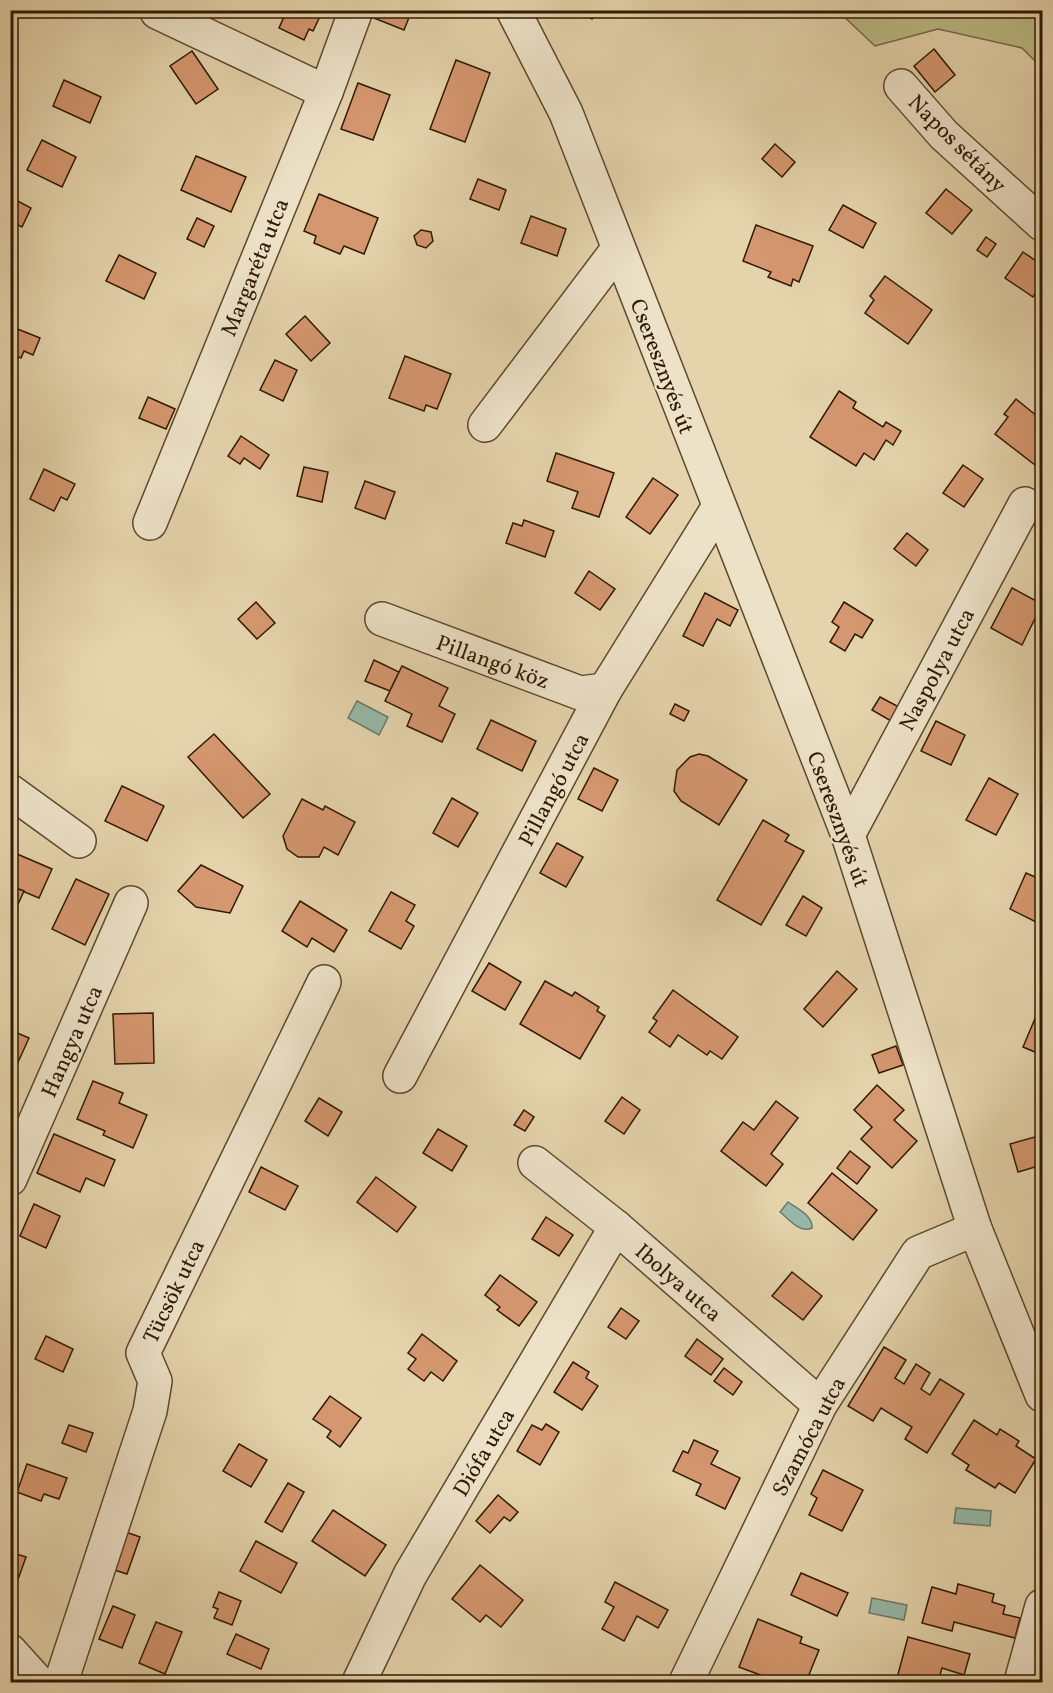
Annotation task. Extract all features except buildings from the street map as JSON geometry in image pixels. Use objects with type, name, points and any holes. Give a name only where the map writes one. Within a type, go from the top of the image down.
[{"type":"street","name":"Margaréta utca","points":[[150,524],[326,92],[356,10]]},
{"type":"street","name":"Cseresznyés út","points":[[513,10],[566,113],[718,508],[848,835],[975,1229],[1042,1395]]},
{"type":"street","points":[[157,12],[326,92]]},
{"type":"street","name":"Napos sétány","points":[[901,86],[944,135],[1042,224]]},
{"type":"street","points":[[485,425],[618,249]]},
{"type":"street","name":"Naspolya utca","points":[[848,835],[1024,504]]},
{"type":"street","name":"Pillangó utca","points":[[400,1076],[605,690],[718,508]]},
{"type":"street","name":"Pillangó köz","points":[[382,619],[580,693],[605,690]]},
{"type":"street","points":[[10,791],[79,841]]},
{"type":"street","name":"Hangya utca","points":[[10,1179],[131,903]]},
{"type":"street","name":"Tücsök utca","points":[[40,1681],[150,1410],[154,1381],[143,1353],[324,982]]},
{"type":"street","name":"Ibolya utca","points":[[535,1163],[616,1227],[820,1405]]},
{"type":"street","name":"Diófa utca","points":[[359,1683],[410,1575],[616,1227]]},
{"type":"street","name":"Szamóca utca","points":[[686,1683],[820,1405],[918,1253],[975,1229]]},
{"type":"street","points":[[1021,1683],[1042,1606]]},
{"type":"street","points":[[10,1651],[40,1681]]},
{"type":"shaded area","points":[[838,11],[1042,11],[1042,68],[1022,48],[938,29],[875,46]]},
{"type":"shaded area","points":[[357,701],[388,717],[379,735],[348,718]]},
{"type":"shaded area","points":[[788,1202],[807,1216],[812,1228],[799,1227],[780,1212]]},
{"type":"shaded area","points":[[956,1508],[991,1511],[990,1526],[954,1523]]},
{"type":"shaded area","points":[[872,1598],[907,1605],[904,1620],[869,1613]]}]
